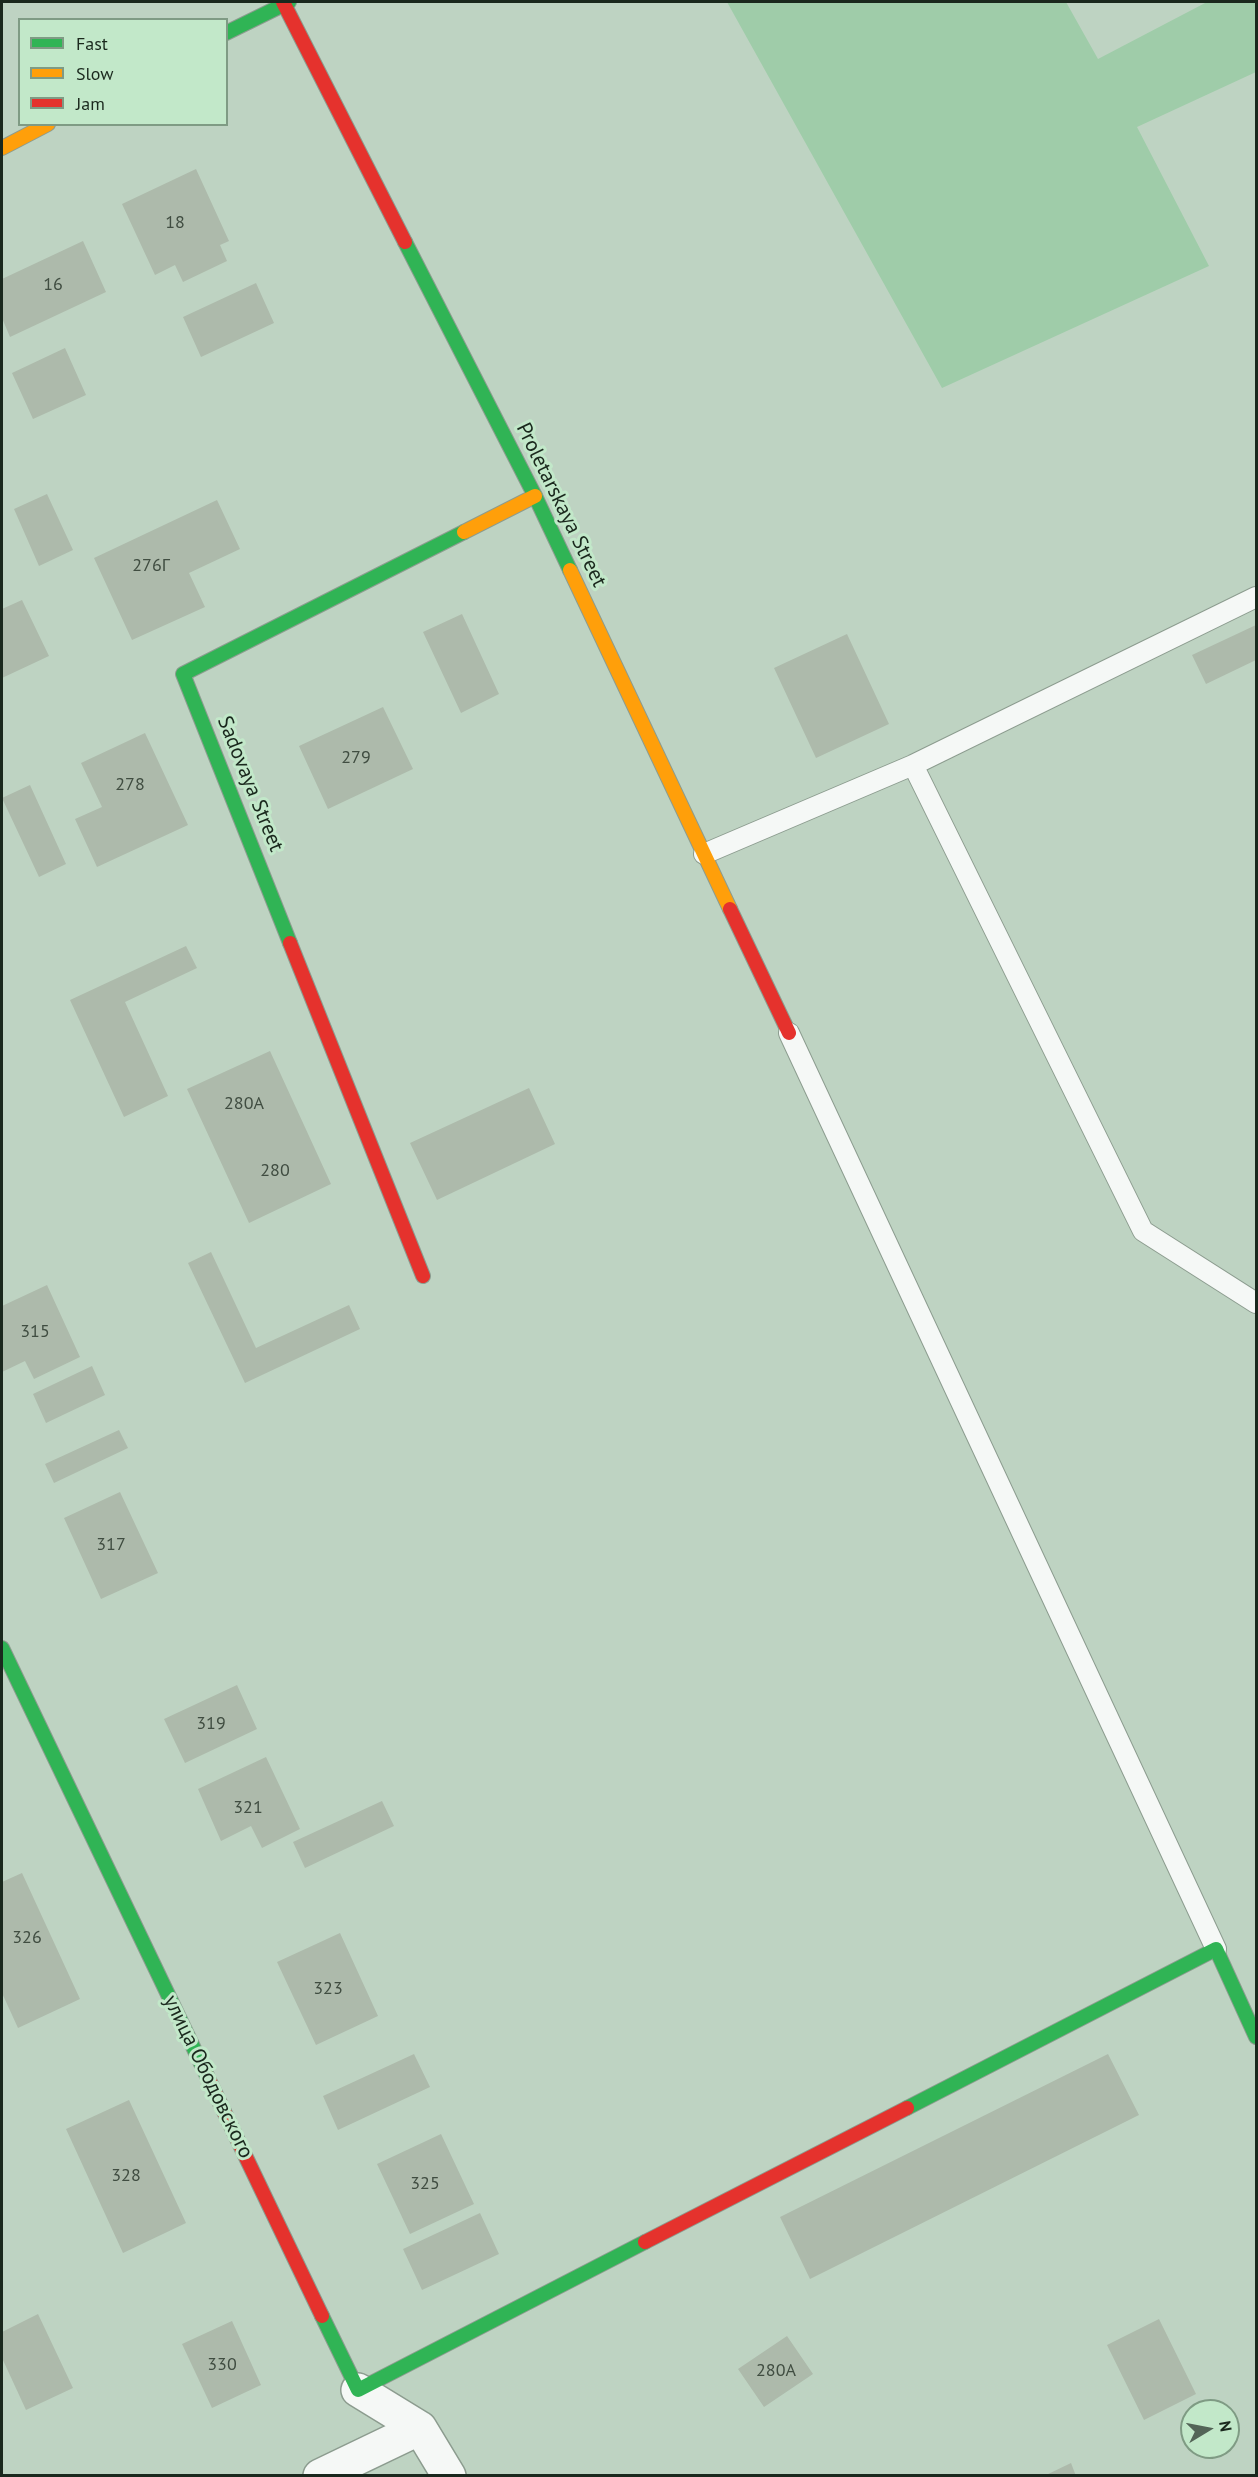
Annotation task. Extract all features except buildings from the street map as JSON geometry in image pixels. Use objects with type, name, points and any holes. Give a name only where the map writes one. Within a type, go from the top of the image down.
[{"type":"street","points":[[228,32],[285,2]]},
{"type":"street","name":"Proletarskaya Street","points":[[285,2],[535,496],[789,1033]]},
{"type":"street","points":[[2,148],[44,126]]},
{"type":"street","name":"Sadovaya Street","points":[[423,1276],[183,674],[535,496]]},
{"type":"street","name":"улица Ободовского","points":[[2,1648],[358,2390]]},
{"type":"street","points":[[358,2390],[1216,1949],[1257,2037]]},
{"type":"street","points":[[358,2390],[420,2428],[449,2475]]},
{"type":"street","points":[[320,2475],[420,2428]]},
{"type":"lane","points":[[704,854],[913,765],[1257,597]]},
{"type":"lane","points":[[913,765],[1143,1231],[1257,1303]]},
{"type":"lane","points":[[789,1033],[1216,1949]]},
{"type":"green space","points":[[727,2],[1066,2],[1098,59],[1207,2],[1256,2],[1256,72],[1137,127],[1209,266],[942,388]]},
{"type":"traffic: fast","points":[[228,32],[289,2]]},
{"type":"traffic: fast","points":[[405,242],[535,496],[570,570]]},
{"type":"traffic: fast","points":[[290,943],[183,674],[464,532]]},
{"type":"traffic: fast","points":[[2,1648],[207,2076]]},
{"type":"traffic: fast","points":[[907,2108],[1216,1949],[1256,2037]]},
{"type":"traffic: fast","points":[[322,2316],[358,2390],[645,2242]]},
{"type":"traffic: slow","points":[[2,148],[44,126]]},
{"type":"traffic: slow","points":[[464,532],[535,496]]},
{"type":"traffic: slow","points":[[570,570],[730,909]]},
{"type":"traffic: jam","points":[[283,2],[405,242]]},
{"type":"traffic: jam","points":[[730,909],[789,1033]]},
{"type":"traffic: jam","points":[[290,943],[423,1276]]},
{"type":"traffic: jam","points":[[207,2076],[322,2316]]},
{"type":"traffic: jam","points":[[645,2242],[907,2108]]}]
